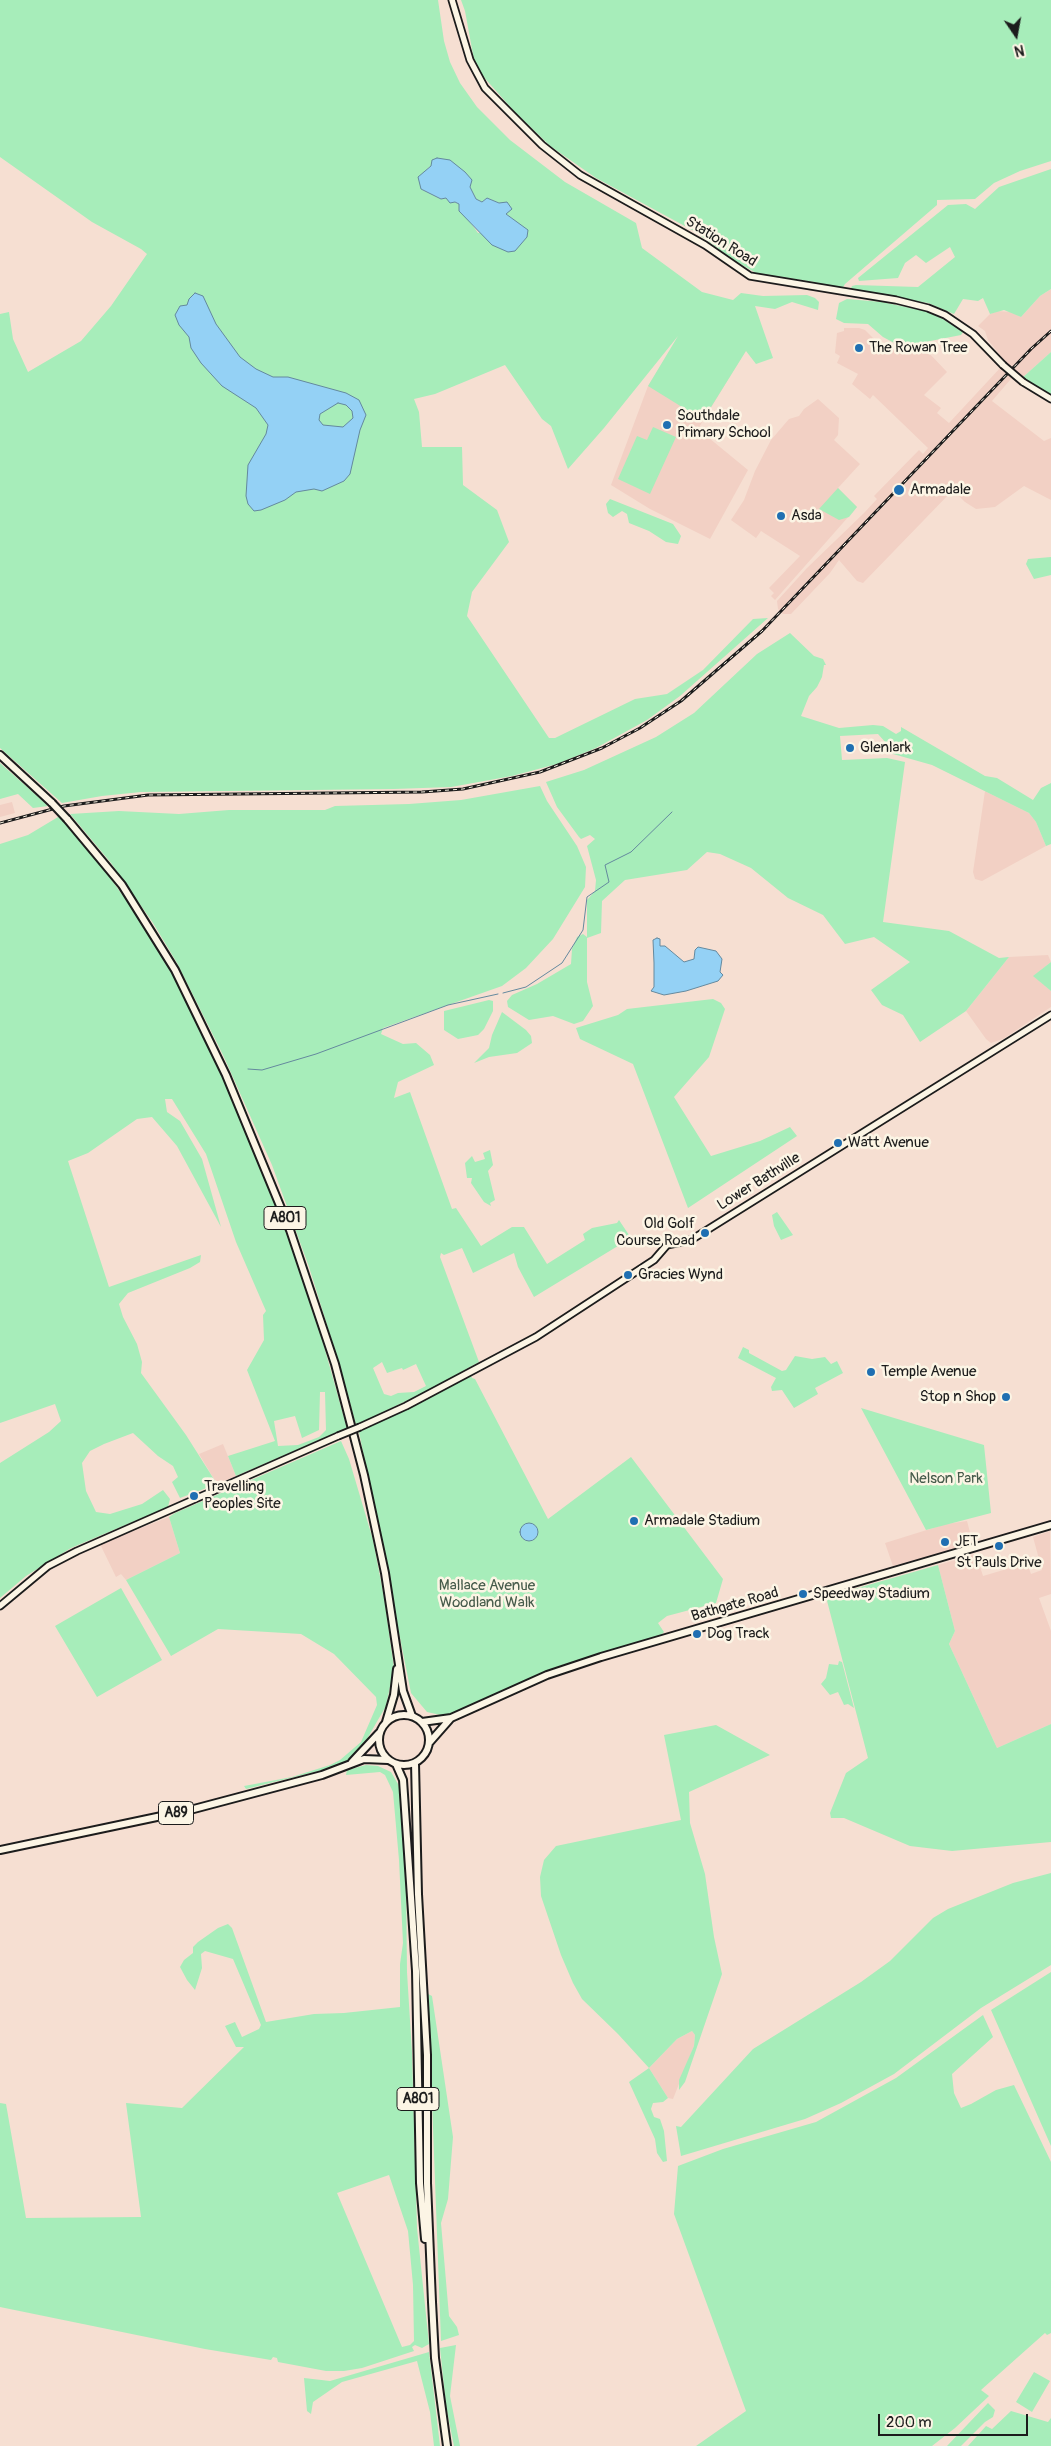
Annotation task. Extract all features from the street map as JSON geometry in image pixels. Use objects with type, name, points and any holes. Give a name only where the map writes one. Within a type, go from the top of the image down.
[{"type":"main road","name":"Station Road","points":[[452,0],[470,60],[485,88],[542,145],[580,175],[705,245],[750,276],[896,300],[928,308],[945,315],[973,334],[1003,365],[1023,382],[1051,399]]},
{"type":"main road","name":"A801","points":[[0,755],[52,803],[88,842],[122,885],[175,970],[226,1075],[260,1152],[290,1230],[335,1364],[375,1524],[403,1691],[412,1716]]},
{"type":"main road","name":"Lower Bathville","points":[[0,1606],[48,1566],[77,1551],[406,1406],[536,1338],[654,1260],[667,1245],[691,1240],[1051,1015]]},
{"type":"main road","name":"Bathgate Road","points":[[422,1722],[451,1718],[547,1676],[602,1657],[1051,1526]]},
{"type":"main road","name":"A801","points":[[386,1722],[394,1695],[398,1660]]},
{"type":"main road","points":[[386,1722],[399,1715],[412,1716],[422,1722],[427,1730],[429,1744],[423,1757],[414,1764]]},
{"type":"main road","name":"Bathgate Road","points":[[429,1744],[451,1718]]},
{"type":"main road","name":"A89","points":[[349,1764],[380,1732],[386,1722]]},
{"type":"main road","points":[[380,1732],[379,1746],[388,1760]]},
{"type":"main road","name":"A89","points":[[0,1850],[190,1810],[322,1775],[364,1759],[388,1760],[396,1764],[414,1764]]},
{"type":"main road","name":"A801","points":[[396,1764],[403,1780],[408,1834],[416,1971],[420,2183],[432,2302]]},
{"type":"main road","name":"A801","points":[[414,1764],[418,1894],[427,2055],[427,2183],[432,2302],[435,2358],[447,2446]]},
{"type":"shaded area","points":[[1051,289],[1051,352],[1022,378],[1016,373],[992,401],[1044,441],[1051,438],[1051,500],[1024,486],[995,507],[976,509],[965,502],[953,490],[863,583],[857,581],[839,560],[830,573],[791,614],[783,614],[778,609],[777,601],[807,568],[864,513],[877,499],[874,496],[919,450],[923,454],[928,448],[873,395],[870,399],[852,384],[858,374],[837,363],[840,356],[835,353],[837,333],[844,331],[844,328],[859,328],[865,330],[884,349],[908,353],[928,352],[947,372],[924,395],[941,408],[937,413],[949,423],[1001,367],[1004,372],[1009,366],[988,340],[985,331],[978,326],[990,314],[998,311],[1011,312],[1021,317],[1040,296]]},
{"type":"shaded area","name":"Southdale Primary School","points":[[691,317],[746,350],[698,429],[748,470],[710,539],[650,509],[611,485],[648,386]]},
{"type":"shaded area","points":[[818,399],[839,418],[838,435],[834,440],[860,464],[838,488],[857,507],[775,600],[771,596],[774,593],[769,588],[800,556],[761,531],[756,538],[731,520],[744,500],[755,471],[771,440],[789,419],[799,416],[804,409]]},
{"type":"shaded area","points":[[985,791],[1029,813],[1036,822],[1046,846],[982,881],[975,879],[973,872]]},
{"type":"shaded area","points":[[12,802],[15,813],[0,817],[0,805]]},
{"type":"shaded area","points":[[1048,955],[1051,962],[1034,976],[1051,991],[1051,1007],[1003,1039],[991,1043],[966,1011],[1009,957]]},
{"type":"shaded area","points":[[223,1444],[236,1476],[217,1484],[199,1454]]},
{"type":"shaded area","points":[[169,1517],[180,1553],[126,1580],[121,1574],[116,1577],[100,1544]]},
{"type":"shaded area","points":[[967,1521],[973,1544],[893,1566],[885,1543],[946,1524]]},
{"type":"shaded area","points":[[1050,1531],[1051,1594],[1039,1598],[1051,1631],[1051,1724],[997,1748],[949,1644],[955,1631],[938,1565],[976,1554],[983,1576],[1027,1563],[1031,1574],[1042,1570],[1033,1537]]},
{"type":"shaded area","points":[[692,2031],[695,2035],[694,2046],[673,2099],[668,2098],[649,2068],[677,2039]]},
{"type":"green space","points":[[0,0],[438,0],[444,41],[450,62],[460,83],[477,107],[510,140],[565,182],[636,223],[642,248],[702,292],[733,300],[741,293],[763,296],[807,295],[819,302],[818,310],[792,302],[775,309],[755,306],[773,358],[756,364],[746,351],[703,420],[648,386],[678,336],[604,428],[568,469],[551,426],[542,419],[505,365],[435,394],[414,399],[419,412],[422,447],[462,447],[463,485],[497,510],[509,542],[472,592],[467,616],[549,738],[555,738],[635,699],[667,694],[703,670],[753,619],[768,618],[680,696],[647,720],[596,748],[557,764],[512,776],[451,787],[141,792],[62,803],[0,748],[0,314],[9,312],[13,339],[28,372],[81,341],[111,306],[147,254],[92,222],[0,157]],"holes":[[[432,166],[470,187],[476,199],[482,202],[487,198],[499,203],[506,214],[527,230],[478,233],[468,219],[459,211],[459,204],[446,198],[441,199],[421,189],[428,168]]]},
{"type":"green space","points":[[461,0],[1051,0],[1051,161],[1020,171],[994,183],[975,199],[937,200],[937,205],[845,284],[842,289],[814,282],[756,273],[735,261],[694,231],[596,178],[550,146],[513,110],[481,74],[474,60],[465,11]]},
{"type":"green space","points":[[1051,169],[1051,289],[1040,296],[1021,317],[1004,310],[990,314],[983,298],[978,301],[963,299],[954,314],[928,303],[850,290],[852,286],[856,285],[918,287],[955,257],[950,247],[926,263],[916,255],[905,263],[898,278],[859,281],[858,278],[948,205],[966,204],[975,209],[999,187]]},
{"type":"green space","points":[[847,299],[882,302],[925,311],[943,319],[963,332],[961,335],[915,344],[898,345],[883,337],[868,324],[844,323],[836,319],[839,303]]},
{"type":"green space","points":[[1051,352],[1051,396],[1022,378]]},
{"type":"green space","points":[[653,427],[676,437],[650,494],[618,479],[637,436],[647,440]]},
{"type":"green space","points":[[838,488],[857,507],[849,517],[839,520],[819,509]]},
{"type":"green space","points":[[610,499],[673,524],[681,536],[678,544],[666,542],[649,531],[629,523],[627,514],[622,511],[613,517],[608,513],[606,504]]},
{"type":"green space","points":[[1051,557],[1051,575],[1034,579],[1026,564],[1028,559]]},
{"type":"green space","points":[[790,633],[814,656],[823,659],[826,665],[824,665],[822,677],[817,687],[809,696],[801,716],[839,728],[883,726],[896,734],[901,731],[901,727],[985,776],[997,778],[1033,800],[1041,788],[1051,783],[1051,844],[1046,846],[1036,822],[1029,813],[932,765],[886,752],[886,743],[878,734],[840,736],[842,760],[887,758],[905,762],[883,922],[949,931],[999,958],[1009,957],[966,1011],[920,1042],[903,1015],[882,1005],[871,990],[910,962],[874,937],[845,944],[823,915],[788,898],[751,868],[720,854],[707,852],[687,870],[625,880],[602,901],[601,933],[587,938],[587,982],[593,1006],[583,1021],[574,1024],[553,1016],[529,1020],[508,1007],[507,1001],[512,995],[537,984],[571,964],[572,949],[577,937],[583,934],[587,937],[587,900],[595,891],[596,880],[587,846],[595,839],[590,835],[581,839],[579,837],[557,807],[546,782],[584,770],[656,737],[694,713],[757,654]]},
{"type":"green space","points":[[0,763],[48,806],[33,808],[18,794],[0,799]]},
{"type":"green space","points":[[540,786],[547,801],[577,846],[586,867],[585,887],[553,939],[526,968],[502,986],[383,1028],[381,1034],[403,1044],[416,1043],[430,1055],[434,1065],[398,1082],[394,1098],[410,1092],[452,1209],[456,1208],[481,1246],[512,1227],[524,1227],[547,1264],[585,1240],[583,1234],[592,1228],[617,1223],[619,1220],[631,1238],[534,1297],[518,1267],[514,1253],[473,1273],[462,1248],[444,1255],[441,1253],[440,1257],[479,1362],[429,1390],[356,1425],[309,1267],[272,1165],[223,1055],[177,963],[153,923],[111,863],[70,814],[119,811],[179,814],[229,810],[325,810],[335,806],[409,804],[461,800]],"holes":[[[382,1362],[387,1373],[402,1368],[403,1370],[416,1364],[426,1386],[414,1392],[398,1393],[391,1396],[384,1394],[373,1368]]]},
{"type":"green space","points":[[58,817],[84,842],[129,904],[169,967],[196,1017],[246,1128],[289,1237],[318,1325],[347,1428],[236,1476],[228,1456],[275,1441],[247,1370],[264,1340],[263,1315],[266,1311],[236,1242],[206,1154],[172,1099],[165,1099],[167,1112],[180,1121],[202,1159],[221,1227],[177,1146],[152,1117],[137,1119],[88,1153],[68,1161],[109,1287],[201,1255],[200,1262],[190,1268],[128,1293],[119,1304],[123,1317],[137,1344],[142,1362],[141,1373],[186,1435],[217,1484],[180,1498],[172,1482],[178,1477],[173,1466],[158,1456],[133,1433],[90,1451],[82,1463],[86,1491],[96,1512],[110,1514],[142,1504],[163,1490],[170,1499],[168,1507],[71,1548],[26,1576],[0,1598],[0,1463],[49,1432],[61,1421],[55,1404],[0,1423],[0,844],[28,835]],"holes":[[[320,1392],[325,1392],[326,1430],[319,1437],[298,1445],[278,1446],[274,1421],[295,1416],[302,1438],[319,1430]]]},
{"type":"green space","points":[[1051,962],[1051,991],[1033,976]]},
{"type":"green space","points":[[713,999],[721,1003],[725,1009],[709,1057],[674,1097],[711,1156],[760,1141],[790,1127],[797,1136],[688,1208],[633,1064],[580,1039],[576,1028],[618,1015],[627,1009]]},
{"type":"green space","points":[[489,1000],[493,1001],[493,1011],[484,1029],[478,1035],[458,1039],[444,1030],[444,1011]]},
{"type":"green space","points":[[502,1012],[526,1030],[531,1036],[532,1043],[517,1053],[489,1057],[474,1063],[489,1048],[492,1035]]},
{"type":"green space","points":[[490,1150],[493,1165],[488,1171],[495,1200],[490,1203],[491,1206],[484,1202],[471,1183],[472,1178],[467,1178],[465,1163],[472,1156],[475,1162],[485,1159],[483,1153]]},
{"type":"green space","points":[[777,1212],[793,1235],[781,1240],[774,1226],[772,1215]]},
{"type":"green space","points":[[743,1347],[749,1350],[749,1353],[782,1371],[786,1370],[795,1356],[812,1359],[825,1357],[831,1364],[837,1361],[843,1373],[815,1388],[818,1394],[794,1408],[782,1390],[772,1391],[771,1387],[776,1378],[738,1358]]},
{"type":"green space","name":"Mallace Avenue Woodland Walk","points":[[469,1372],[472,1378],[475,1379],[548,1519],[631,1457],[723,1579],[716,1603],[667,1616],[658,1623],[664,1632],[660,1636],[553,1668],[445,1716],[427,1712],[411,1693],[359,1432]]},
{"type":"green space","name":"Nelson Park","points":[[861,1408],[984,1445],[991,1513],[926,1530]]},
{"type":"green space","points":[[341,1441],[349,1459],[373,1540],[384,1597],[394,1668],[386,1706],[360,1751],[349,1761],[335,1767],[246,1789],[244,1786],[292,1777],[340,1760],[361,1742],[377,1705],[376,1697],[334,1654],[301,1634],[218,1629],[171,1656],[126,1580],[180,1553],[169,1517],[175,1513]]},
{"type":"green space","points":[[938,1565],[955,1631],[949,1644],[997,1748],[1051,1724],[1051,1842],[952,1851],[910,1846],[844,1818],[831,1818],[830,1813],[846,1773],[868,1758],[826,1597]]},
{"type":"green space","points":[[121,1588],[162,1660],[97,1697],[55,1626]]},
{"type":"green space","points":[[839,1661],[842,1662],[854,1708],[848,1704],[844,1705],[838,1692],[830,1695],[821,1684],[826,1678],[829,1664],[838,1665]]},
{"type":"green space","points":[[716,1725],[770,1755],[689,1792],[690,1823],[705,1874],[714,1937],[722,1974],[685,2082],[679,2090],[679,2080],[694,2046],[695,2035],[692,2031],[677,2039],[649,2068],[582,1999],[561,1955],[541,1896],[540,1877],[544,1860],[556,1846],[681,1820],[664,1735]]},
{"type":"green space","points":[[366,1765],[378,1766],[391,1772],[398,1784],[402,1799],[417,2228],[429,2344],[422,2348],[415,2345],[412,2347],[414,2351],[362,2368],[326,2371],[278,2362],[277,2358],[273,2357],[271,2360],[205,2349],[0,2307],[0,2103],[6,2104],[26,2218],[141,2217],[126,2103],[182,2108],[244,2047],[236,2047],[225,2026],[235,2022],[242,2037],[259,2029],[261,2025],[233,1959],[205,1951],[201,1954],[202,1968],[195,1990],[187,1980],[180,1967],[184,1960],[193,1953],[193,1947],[198,1942],[218,1928],[228,1924],[232,1928],[266,2022],[314,2014],[400,2007],[400,1964],[403,1943],[393,1792],[385,1775],[380,1772],[346,1775],[347,1770]],"holes":[[[389,2175],[408,2231],[413,2285],[414,2341],[410,2345],[402,2347],[337,2193]]]},
{"type":"green space","points":[[1051,1873],[1051,1965],[981,2008],[894,2074],[841,2103],[805,2119],[681,2156],[676,2126],[681,2127],[753,2049],[861,1982],[890,1961],[933,1918],[948,1909],[1013,1883]]},
{"type":"green space","points":[[1051,1972],[1051,2146],[991,2010]]},
{"type":"green space","points":[[428,1994],[432,1996],[453,2137],[448,2199],[441,2223],[449,2316],[457,2327],[459,2335],[441,2341]]},
{"type":"green space","points":[[983,2015],[993,2037],[952,2074],[954,2093],[961,2108],[996,2090],[1014,2085],[1051,2162],[1051,2333],[1047,2335],[1045,2333],[981,2390],[989,2396],[955,2428],[932,2446],[696,2446],[746,2411],[674,2214],[678,2166],[723,2149],[816,2122],[896,2078]]},
{"type":"green space","points":[[649,2068],[668,2098],[663,2102],[653,2103],[651,2109],[654,2117],[660,2119],[664,2131],[667,2161],[663,2162],[657,2153],[655,2139],[629,2082]]},
{"type":"green space","points":[[456,2345],[450,2396],[460,2446],[454,2446],[446,2406],[440,2348]]},
{"type":"green space","points":[[429,2352],[440,2446],[434,2446],[430,2412],[417,2361],[342,2382],[313,2402],[311,2414],[307,2411],[304,2378],[330,2381]]},
{"type":"green space","points":[[1034,2372],[1050,2381],[1032,2412],[1016,2402]]},
{"type":"green space","points":[[988,2403],[995,2410],[993,2417],[985,2422],[961,2446],[947,2446]]},
{"type":"green space","points":[[1011,2411],[1048,2422],[1051,2418],[1051,2446],[968,2446],[986,2426],[992,2429]]},
{"type":"water","points":[[437,158],[450,160],[465,172],[472,180],[470,187],[476,199],[482,202],[487,198],[499,203],[507,202],[512,209],[506,214],[528,230],[527,237],[515,251],[508,252],[492,245],[459,211],[459,204],[455,202],[450,203],[446,198],[441,199],[421,189],[418,177],[431,166],[432,160]]},
{"type":"water","points":[[195,293],[203,296],[216,324],[240,357],[256,369],[273,377],[288,377],[346,393],[359,400],[366,415],[360,430],[350,474],[344,481],[322,491],[314,489],[296,492],[285,500],[261,510],[254,511],[248,504],[246,496],[248,465],[266,434],[268,425],[256,408],[222,386],[201,363],[191,348],[189,337],[179,325],[175,315],[180,306],[187,305],[189,299]],"holes":[[[338,403],[346,405],[352,411],[353,418],[343,427],[323,425],[319,420],[320,414]]]},
{"type":"water","points":[[660,939],[660,946],[665,946],[684,962],[694,959],[695,950],[698,947],[716,951],[722,959],[720,972],[723,975],[718,981],[686,991],[664,995],[651,991],[654,987],[653,940]]},
{"type":"water","points":[[529,1523],[535,1526],[538,1532],[535,1538],[529,1541],[523,1538],[520,1532],[523,1526]]},
{"type":"waterway","points":[[503,993],[526,987],[562,963],[583,930],[587,897],[609,882],[605,865],[631,852],[672,812]]},
{"type":"waterway","points":[[248,1069],[262,1070],[316,1054],[448,1005],[498,994]]},
{"type":"railway","points":[[0,823],[64,806],[148,795],[422,792],[463,789],[540,772],[602,748],[640,728],[681,701],[762,631],[1031,349],[1051,331]]},
{"type":"place","name":"The Rowan Tree","points":[[859,348]]},
{"type":"place","name":"Southdale Primary School","points":[[667,425]]},
{"type":"place","name":"Armadale","points":[[899,490]]},
{"type":"place","name":"Asda","points":[[781,516]]},
{"type":"place","name":"Glenlark","points":[[850,748]]},
{"type":"place","name":"Watt Avenue","points":[[838,1143]]},
{"type":"place","name":"Old Golf Course Road","points":[[705,1233]]},
{"type":"place","name":"Gracies Wynd","points":[[628,1275]]},
{"type":"place","name":"Temple Avenue","points":[[871,1372]]},
{"type":"place","name":"Stop n Shop","points":[[1006,1397]]},
{"type":"place","name":"Travelling Peoples Site","points":[[194,1496]]},
{"type":"place","name":"Armadale Stadium","points":[[634,1521]]},
{"type":"place","name":"JET","points":[[945,1542]]},
{"type":"place","name":"St Pauls Drive","points":[[999,1546]]},
{"type":"place","name":"Speedway Stadium","points":[[803,1594]]},
{"type":"place","name":"Dog Track","points":[[697,1634]]}]
